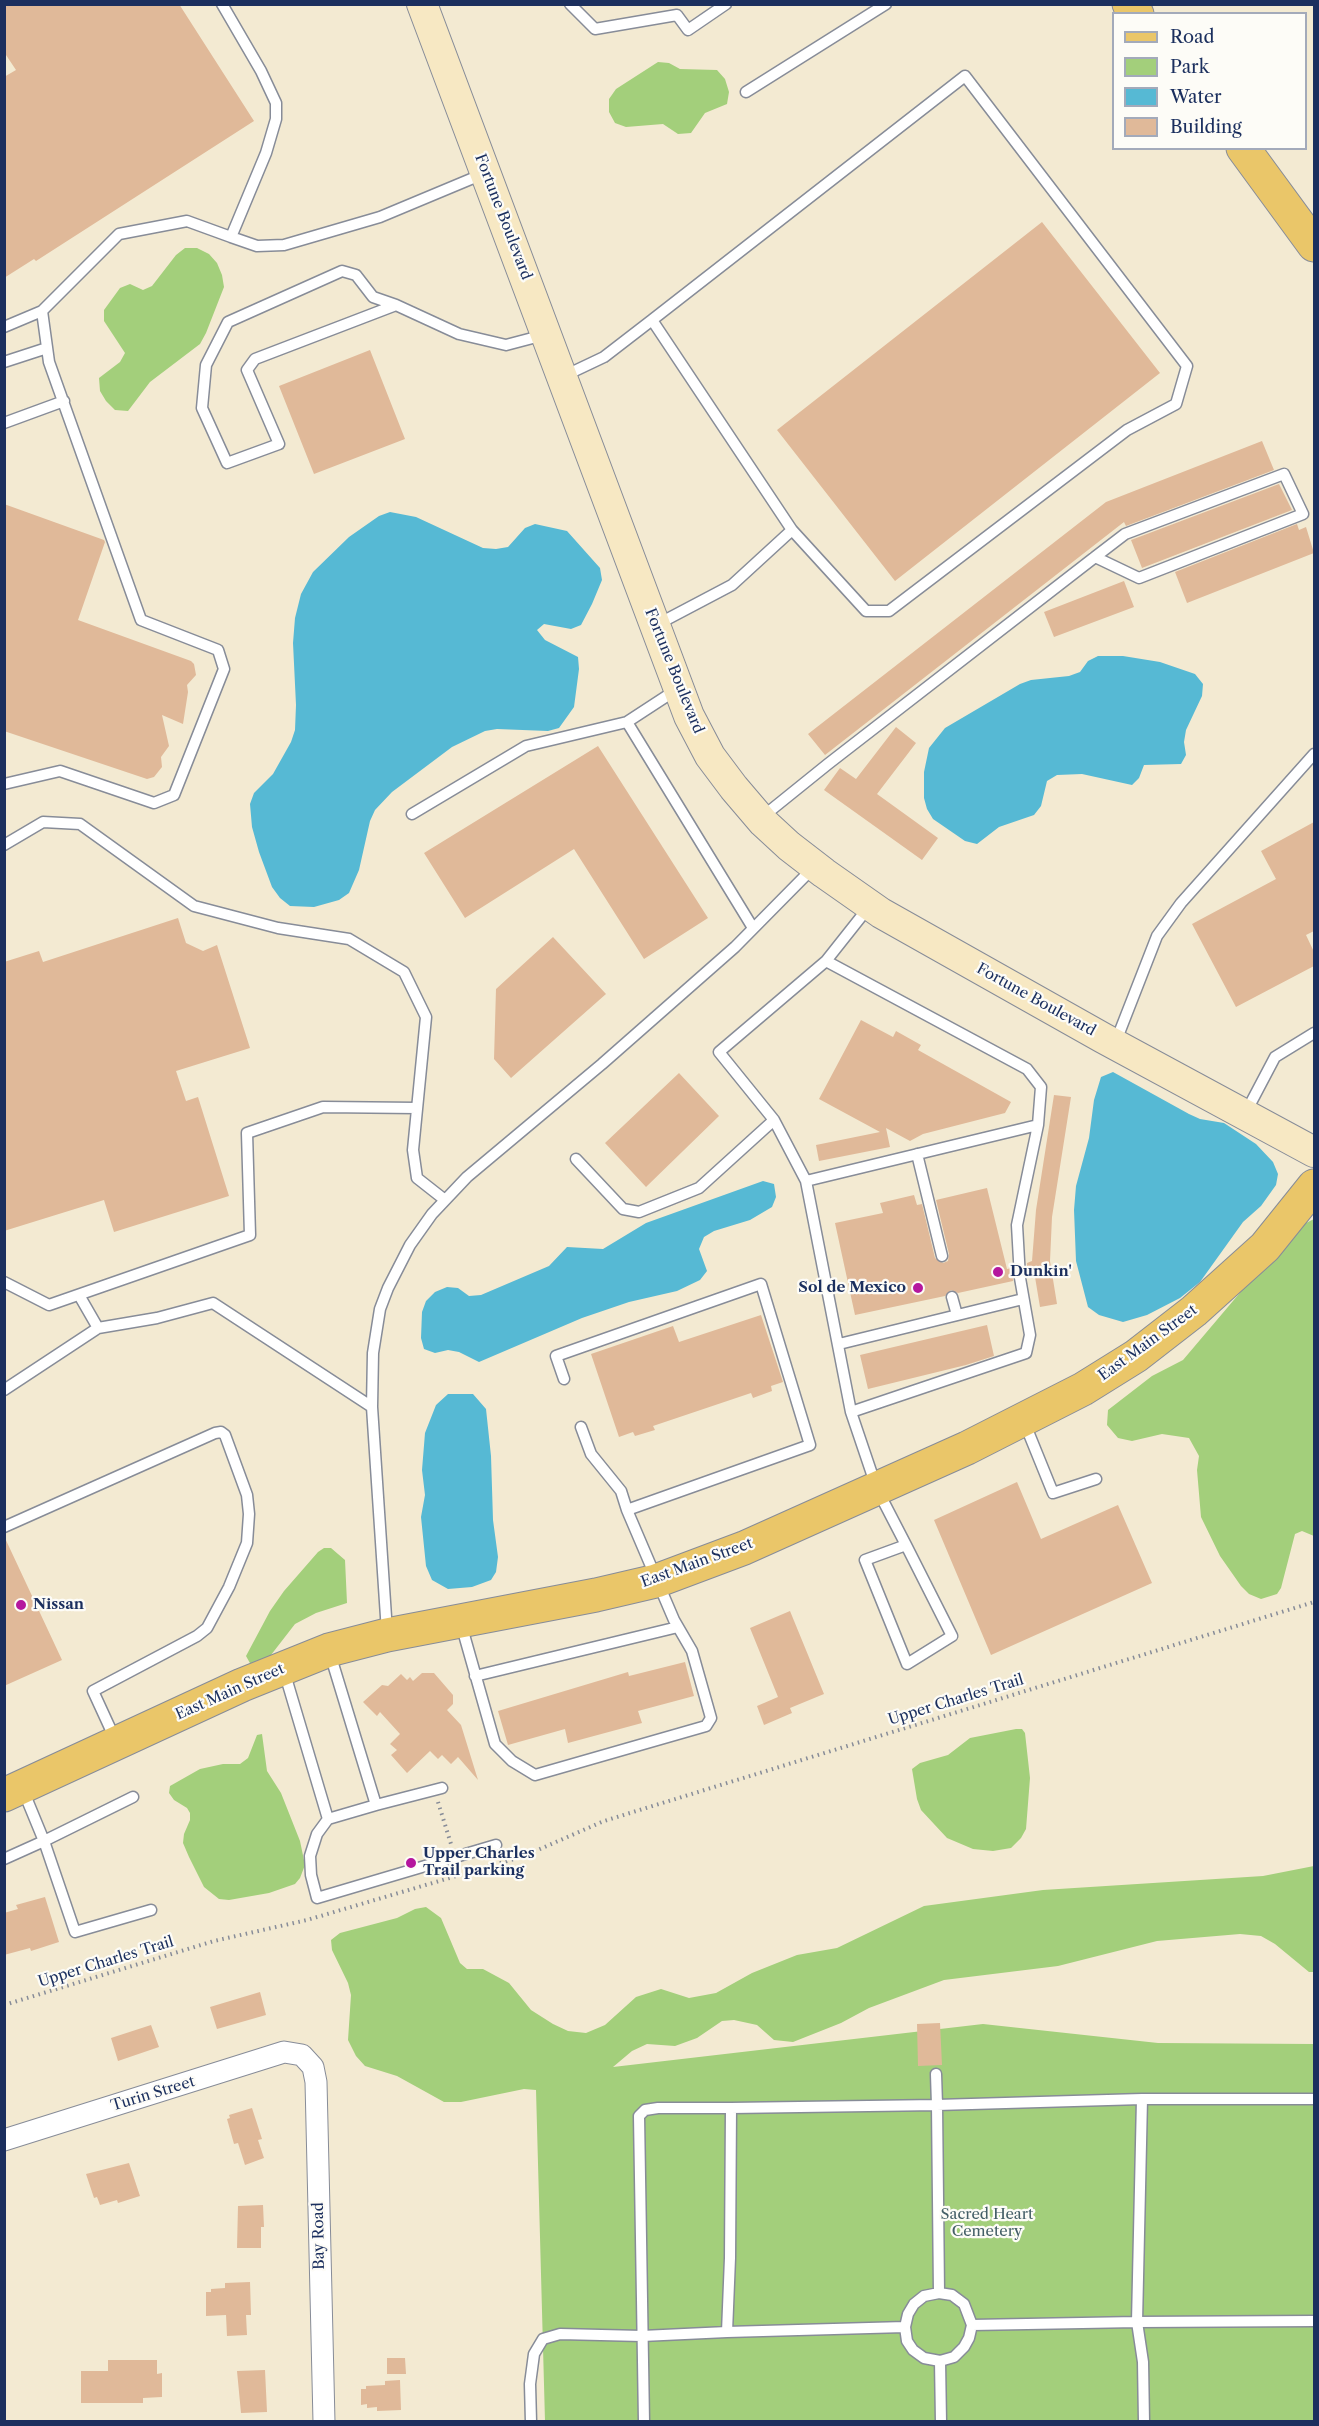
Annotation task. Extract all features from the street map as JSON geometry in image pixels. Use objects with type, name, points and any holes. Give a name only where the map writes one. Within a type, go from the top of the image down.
[{"type":"main road","name":"Fortune Boulevard","points":[[422,4],[689,716],[711,756],[760,819],[789,846],[870,905],[927,940],[1314,1152]]},
{"type":"main road","points":[[1244,150],[1314,245]]},
{"type":"main road","name":"East Main Street","points":[[13,1791],[242,1685],[329,1650],[387,1635],[596,1595],[656,1581],[744,1548],[877,1489],[1024,1420],[1083,1389],[1136,1356],[1194,1311],[1265,1247],[1314,1186]]},
{"type":"street","name":"Turin Street","points":[[4,2140],[284,2052],[302,2055]]},
{"type":"street","name":"Bay Road","points":[[302,2055],[313,2067],[316,2082],[324,2421]]},
{"type":"lane","points":[[222,4],[261,70],[276,103],[276,119],[266,153],[231,237]]},
{"type":"lane","points":[[570,4],[595,29],[677,15],[688,30],[726,4]]},
{"type":"lane","points":[[746,93],[886,4]]},
{"type":"lane","points":[[563,376],[604,357],[966,76],[1187,366],[1176,404],[1127,430],[889,611],[866,611],[792,530],[652,320]]},
{"type":"lane","points":[[4,327],[42,311],[119,234],[187,221],[256,246],[284,245],[380,217],[486,173]]},
{"type":"lane","points":[[396,305],[255,359],[247,370],[279,444],[227,463],[202,408],[206,365],[228,322],[342,271],[356,275],[373,297],[396,305],[459,334],[506,345],[547,334]]},
{"type":"lane","points":[[4,784],[60,771],[154,803],[174,795],[224,669],[218,650],[141,620],[49,362],[42,311]]},
{"type":"lane","points":[[4,362],[47,348]]},
{"type":"lane","points":[[4,423],[64,401]]},
{"type":"lane","points":[[760,819],[828,764],[1095,557],[1125,534],[1284,474],[1303,514],[1139,578],[1095,557]]},
{"type":"lane","points":[[655,625],[732,585],[792,530]]},
{"type":"lane","points":[[412,814],[526,746],[627,722],[679,689]]},
{"type":"lane","points":[[627,722],[753,928]]},
{"type":"lane","points":[[1114,1044],[1157,936],[1181,903],[1314,754]]},
{"type":"lane","points":[[4,846],[43,822],[80,824],[194,906],[278,927],[349,939],[404,972],[426,1017],[413,1150],[417,1178],[445,1200]]},
{"type":"lane","points":[[387,1635],[372,1407],[373,1353],[380,1309],[410,1245],[445,1200],[467,1177],[602,1064],[753,928],[815,866]]},
{"type":"lane","points":[[870,905],[826,961],[719,1052],[774,1120],[806,1181],[851,1412],[877,1489],[906,1545],[952,1636],[907,1664],[865,1560],[906,1545]]},
{"type":"lane","points":[[826,961],[1028,1069],[1041,1087],[1038,1125],[1017,1225],[1020,1278],[1030,1335],[1026,1353],[851,1412]]},
{"type":"lane","points":[[1245,1114],[1275,1057],[1314,1033]]},
{"type":"lane","points":[[4,1282],[49,1305],[250,1235],[247,1133],[323,1107],[417,1108]]},
{"type":"lane","points":[[576,1160],[623,1209],[639,1212],[699,1188],[774,1120]]},
{"type":"lane","points":[[806,1181],[1038,1125]]},
{"type":"lane","points":[[917,1154],[942,1256]]},
{"type":"lane","points":[[564,1379],[556,1356],[760,1284],[810,1444],[627,1510]]},
{"type":"lane","points":[[79,1295],[98,1328]]},
{"type":"lane","points":[[952,1297],[957,1315]]},
{"type":"lane","points":[[838,1344],[1023,1299]]},
{"type":"lane","points":[[4,1390],[98,1328],[157,1318],[213,1303],[372,1407]]},
{"type":"lane","points":[[1024,1420],[1053,1493],[1096,1479]]},
{"type":"lane","points":[[460,1620],[495,1744],[512,1761],[535,1775],[706,1726],[711,1718],[692,1652],[656,1581],[621,1491],[591,1454],[581,1427]]},
{"type":"lane","points":[[4,1527],[215,1433],[221,1432],[225,1435],[247,1495],[249,1514],[247,1543],[229,1587],[207,1628],[197,1636],[93,1691],[117,1743]]},
{"type":"lane","points":[[475,1676],[678,1627]]},
{"type":"lane","points":[[329,1650],[376,1805]]},
{"type":"lane","points":[[283,1668],[328,1819]]},
{"type":"lane","points":[[438,1789],[328,1819],[317,1834],[310,1856],[317,1898],[496,1845]]},
{"type":"lane","points":[[13,1791],[44,1841],[75,1932],[151,1910]]},
{"type":"lane","points":[[4,1859],[133,1797]]},
{"type":"lane","points":[[936,2074],[939,2293]]},
{"type":"lane","points":[[1142,2099],[1137,2322],[1143,2362],[1144,2421]]},
{"type":"lane","points":[[644,2421],[639,2116],[645,2110],[1142,2099],[1314,2099]]},
{"type":"lane","points":[[727,2332],[731,2108]]},
{"type":"lane","points":[[939,2293],[952,2295],[964,2304],[972,2325],[964,2347],[954,2357],[940,2361],[924,2358],[913,2350],[907,2341],[905,2328],[908,2314],[914,2304],[924,2296],[939,2293]]},
{"type":"lane","points":[[972,2325],[1314,2321]]},
{"type":"lane","points":[[531,2421],[530,2384],[534,2354],[543,2339],[560,2334],[642,2336],[905,2328]]},
{"type":"lane","points":[[940,2361],[941,2421]]},
{"type":"path","name":"Upper Charles Trail","points":[[604,1821],[1314,1602]]},
{"type":"path","points":[[438,1789],[460,1875]]},
{"type":"path","name":"Upper Charles Trail","points":[[4,2005],[214,1941]]},
{"type":"green space","points":[[658,62],[669,63],[680,69],[717,70],[725,79],[729,92],[727,104],[705,113],[691,133],[678,134],[663,124],[626,127],[615,123],[609,112],[609,99],[616,89]]},
{"type":"green space","points":[[185,248],[197,248],[209,254],[217,263],[222,275],[224,287],[206,333],[200,344],[150,382],[128,411],[115,410],[100,391],[99,378],[120,362],[125,353],[104,321],[104,310],[120,288],[130,284],[143,290],[152,286],[176,255]]},
{"type":"green space","points":[[1314,1219],[1314,1536],[1302,1531],[1295,1534],[1281,1588],[1277,1594],[1261,1599],[1249,1594],[1241,1586],[1220,1556],[1201,1517],[1197,1470],[1199,1456],[1189,1438],[1162,1434],[1132,1441],[1118,1438],[1107,1425],[1108,1410],[1152,1376],[1183,1360],[1294,1229]]},
{"type":"green space","points":[[324,1548],[331,1548],[345,1560],[347,1603],[316,1613],[295,1624],[264,1664],[251,1665],[246,1656],[270,1611],[284,1591]]},
{"type":"green space","points":[[1022,1729],[1025,1733],[1030,1778],[1026,1829],[1021,1838],[1011,1848],[993,1851],[973,1849],[947,1838],[921,1810],[912,1769],[920,1763],[948,1755],[970,1738]]},
{"type":"green space","points":[[262,1734],[267,1771],[281,1793],[300,1841],[305,1865],[295,1884],[269,1893],[229,1900],[219,1899],[204,1887],[189,1857],[183,1843],[190,1813],[187,1808],[174,1800],[169,1793],[170,1786],[200,1769],[223,1764],[240,1764],[248,1758],[257,1735]]},
{"type":"green space","name":"Sacred Heart Cemetery","points":[[1314,1866],[1314,1972],[1309,1972],[1275,1944],[1261,1936],[1240,1934],[1157,1941],[1058,1966],[944,1980],[869,2008],[841,2023],[793,2042],[774,2040],[757,2025],[734,2020],[722,2021],[697,2038],[675,2046],[647,2044],[632,2051],[613,2067],[983,2024],[1158,2043],[1314,2044],[1314,2421],[545,2421],[536,2090],[524,2089],[461,2102],[444,2102],[397,2076],[365,2066],[356,2056],[348,2040],[351,1995],[348,1983],[332,1950],[331,1940],[340,1933],[397,1918],[415,1909],[426,1907],[441,1918],[460,1963],[467,1969],[483,1969],[509,1983],[531,2010],[553,2024],[568,2031],[586,2033],[605,2025],[636,1997],[661,1989],[689,1998],[716,1993],[752,1973],[797,1955],[837,1948],[924,1906],[1043,1890],[1263,1876]]},
{"type":"water","points":[[390,512],[416,517],[483,548],[508,547],[525,528],[535,524],[567,531],[600,568],[602,580],[581,625],[571,629],[544,624],[537,630],[545,640],[578,657],[579,669],[574,707],[559,728],[548,731],[497,729],[485,731],[452,747],[392,792],[375,810],[370,821],[359,870],[349,893],[339,900],[314,907],[290,906],[272,887],[252,827],[250,804],[254,793],[273,774],[295,730],[293,643],[295,618],[301,594],[313,572],[349,537],[379,516]]},
{"type":"water","points":[[1098,656],[1123,656],[1160,662],[1195,674],[1203,684],[1202,696],[1186,730],[1184,742],[1186,755],[1181,764],[1144,765],[1139,778],[1132,785],[1082,774],[1057,775],[1047,781],[1041,806],[1034,815],[999,827],[977,844],[965,841],[933,819],[924,798],[924,772],[929,748],[945,728],[1020,684],[1031,680],[1069,676],[1080,672],[1088,661]]},
{"type":"water","points":[[1113,1072],[1189,1114],[1200,1119],[1224,1123],[1256,1144],[1273,1162],[1278,1174],[1276,1185],[1261,1206],[1243,1222],[1200,1282],[1180,1298],[1147,1315],[1123,1322],[1099,1315],[1088,1307],[1076,1261],[1074,1210],[1076,1186],[1089,1138],[1094,1100],[1101,1077]]},
{"type":"water","points":[[763,1181],[774,1184],[776,1197],[772,1207],[750,1220],[714,1231],[704,1237],[699,1249],[707,1271],[700,1280],[677,1291],[629,1302],[582,1318],[479,1362],[459,1352],[448,1350],[435,1353],[424,1349],[421,1338],[422,1312],[426,1301],[435,1292],[447,1287],[458,1288],[469,1296],[481,1295],[549,1266],[567,1247],[603,1249],[646,1223]]},
{"type":"water","points":[[448,1394],[473,1394],[486,1409],[491,1456],[493,1520],[498,1557],[496,1572],[491,1580],[472,1587],[448,1589],[432,1580],[426,1566],[421,1517],[425,1495],[422,1470],[425,1433],[436,1405]]},
{"type":"building","points":[[4,4],[179,4],[254,121],[36,261],[34,259],[4,278],[4,77],[16,70],[4,52]]},
{"type":"building","points":[[1042,222],[1160,373],[895,581],[777,430]]},
{"type":"building","points":[[370,350],[405,439],[314,474],[279,386]]},
{"type":"building","points":[[1262,441],[1274,470],[1126,526],[1124,522],[825,755],[808,734],[1106,502]]},
{"type":"building","points":[[1279,484],[1292,510],[1142,568],[1131,540]]},
{"type":"building","points":[[4,504],[104,540],[78,620],[194,664],[196,675],[187,685],[183,724],[162,715],[169,746],[161,757],[162,767],[154,777],[147,779],[4,731]]},
{"type":"building","points":[[1297,524],[1299,530],[1306,527],[1314,553],[1187,603],[1175,572]]},
{"type":"building","points":[[1124,581],[1134,607],[1054,637],[1044,612]]},
{"type":"building","points":[[896,727],[916,743],[877,794],[938,838],[922,860],[824,790],[840,768],[856,779]]},
{"type":"building","points":[[598,746],[708,918],[644,959],[574,849],[465,918],[424,853]]},
{"type":"building","points":[[1314,822],[1314,931],[1306,935],[1314,952],[1314,966],[1236,1007],[1192,924],[1276,879],[1261,851]]},
{"type":"building","points":[[178,918],[186,943],[203,951],[217,945],[250,1048],[176,1071],[186,1101],[198,1097],[229,1196],[114,1232],[104,1200],[4,1231],[4,962],[39,951],[43,962]]},
{"type":"building","points":[[553,937],[606,994],[511,1078],[494,1059],[496,989]]},
{"type":"building","points":[[861,1020],[893,1037],[896,1031],[921,1045],[918,1050],[1011,1102],[1005,1113],[923,1134],[910,1141],[886,1128],[890,1147],[819,1161],[816,1145],[880,1132],[819,1099]]},
{"type":"building","points":[[679,1073],[719,1116],[646,1187],[605,1143]]},
{"type":"building","points":[[1054,1095],[1071,1097],[1052,1217],[1050,1261],[1057,1304],[1040,1307],[1035,1277],[1028,1278],[1027,1263],[1032,1261],[1036,1210]]},
{"type":"building","points":[[987,1188],[1007,1269],[1012,1268],[1013,1281],[958,1293],[951,1290],[945,1296],[855,1315],[835,1223],[883,1213],[880,1203],[914,1195],[917,1205],[922,1204],[935,1258],[943,1263],[948,1261],[949,1254],[936,1200]]},
{"type":"building","points":[[761,1315],[783,1382],[771,1386],[772,1391],[753,1398],[751,1393],[653,1426],[655,1430],[635,1436],[633,1432],[619,1437],[591,1354],[673,1326],[679,1342]]},
{"type":"building","points":[[987,1325],[994,1356],[868,1389],[860,1355]]},
{"type":"building","points":[[1017,1482],[1041,1539],[1118,1505],[1152,1583],[991,1655],[934,1520]]},
{"type":"building","name":"Nissan","points":[[4,1536],[62,1660],[4,1686]]},
{"type":"building","points":[[790,1611],[824,1694],[790,1708],[792,1713],[764,1725],[757,1706],[778,1697],[750,1628]]},
{"type":"building","points":[[685,1662],[694,1696],[638,1711],[642,1723],[568,1743],[565,1729],[508,1745],[498,1711],[628,1672],[629,1676]]},
{"type":"building","points":[[422,1673],[434,1673],[453,1695],[453,1704],[447,1710],[461,1725],[478,1780],[458,1757],[451,1764],[442,1755],[438,1759],[430,1751],[407,1773],[391,1755],[397,1750],[390,1744],[400,1734],[380,1712],[377,1716],[363,1702],[382,1685],[388,1686],[401,1674],[407,1680],[410,1677],[413,1681]]},
{"type":"building","points":[[45,1897],[59,1942],[31,1951],[30,1948],[4,1955],[4,1913],[18,1909],[16,1905]]},
{"type":"building","points":[[260,1992],[266,2015],[217,2029],[210,2007]]},
{"type":"building","points":[[940,2023],[942,2065],[918,2066],[917,2024]]},
{"type":"building","points":[[151,2025],[159,2047],[118,2061],[111,2038]]},
{"type":"building","points":[[252,2108],[262,2139],[258,2140],[264,2158],[245,2165],[238,2143],[234,2144],[227,2119],[230,2118],[229,2115]]},
{"type":"building","points":[[129,2163],[140,2196],[118,2203],[117,2200],[100,2205],[97,2197],[94,2198],[86,2174]]},
{"type":"building","points":[[263,2205],[264,2227],[261,2227],[261,2248],[237,2248],[238,2206]]},
{"type":"building","points":[[250,2282],[251,2315],[246,2315],[247,2335],[227,2336],[226,2315],[206,2316],[206,2292],[211,2292],[211,2289],[225,2288],[225,2283]]},
{"type":"building","points":[[387,2358],[405,2358],[406,2374],[387,2374]]},
{"type":"building","points":[[108,2360],[157,2360],[157,2374],[162,2373],[162,2397],[143,2398],[143,2403],[81,2403],[81,2371],[108,2371]]},
{"type":"building","points":[[265,2370],[267,2412],[241,2413],[237,2371]]},
{"type":"building","points":[[400,2380],[401,2410],[377,2411],[377,2407],[367,2408],[367,2404],[361,2405],[361,2389],[366,2389],[366,2386],[385,2385],[385,2381]]},
{"type":"place","name":"Dunkin'","points":[[998,1272]]},
{"type":"place","name":"Sol de Mexico","points":[[918,1288]]},
{"type":"place","name":"Nissan","points":[[21,1605]]},
{"type":"place","name":"Upper Charles Trail parking","points":[[411,1863]]}]
